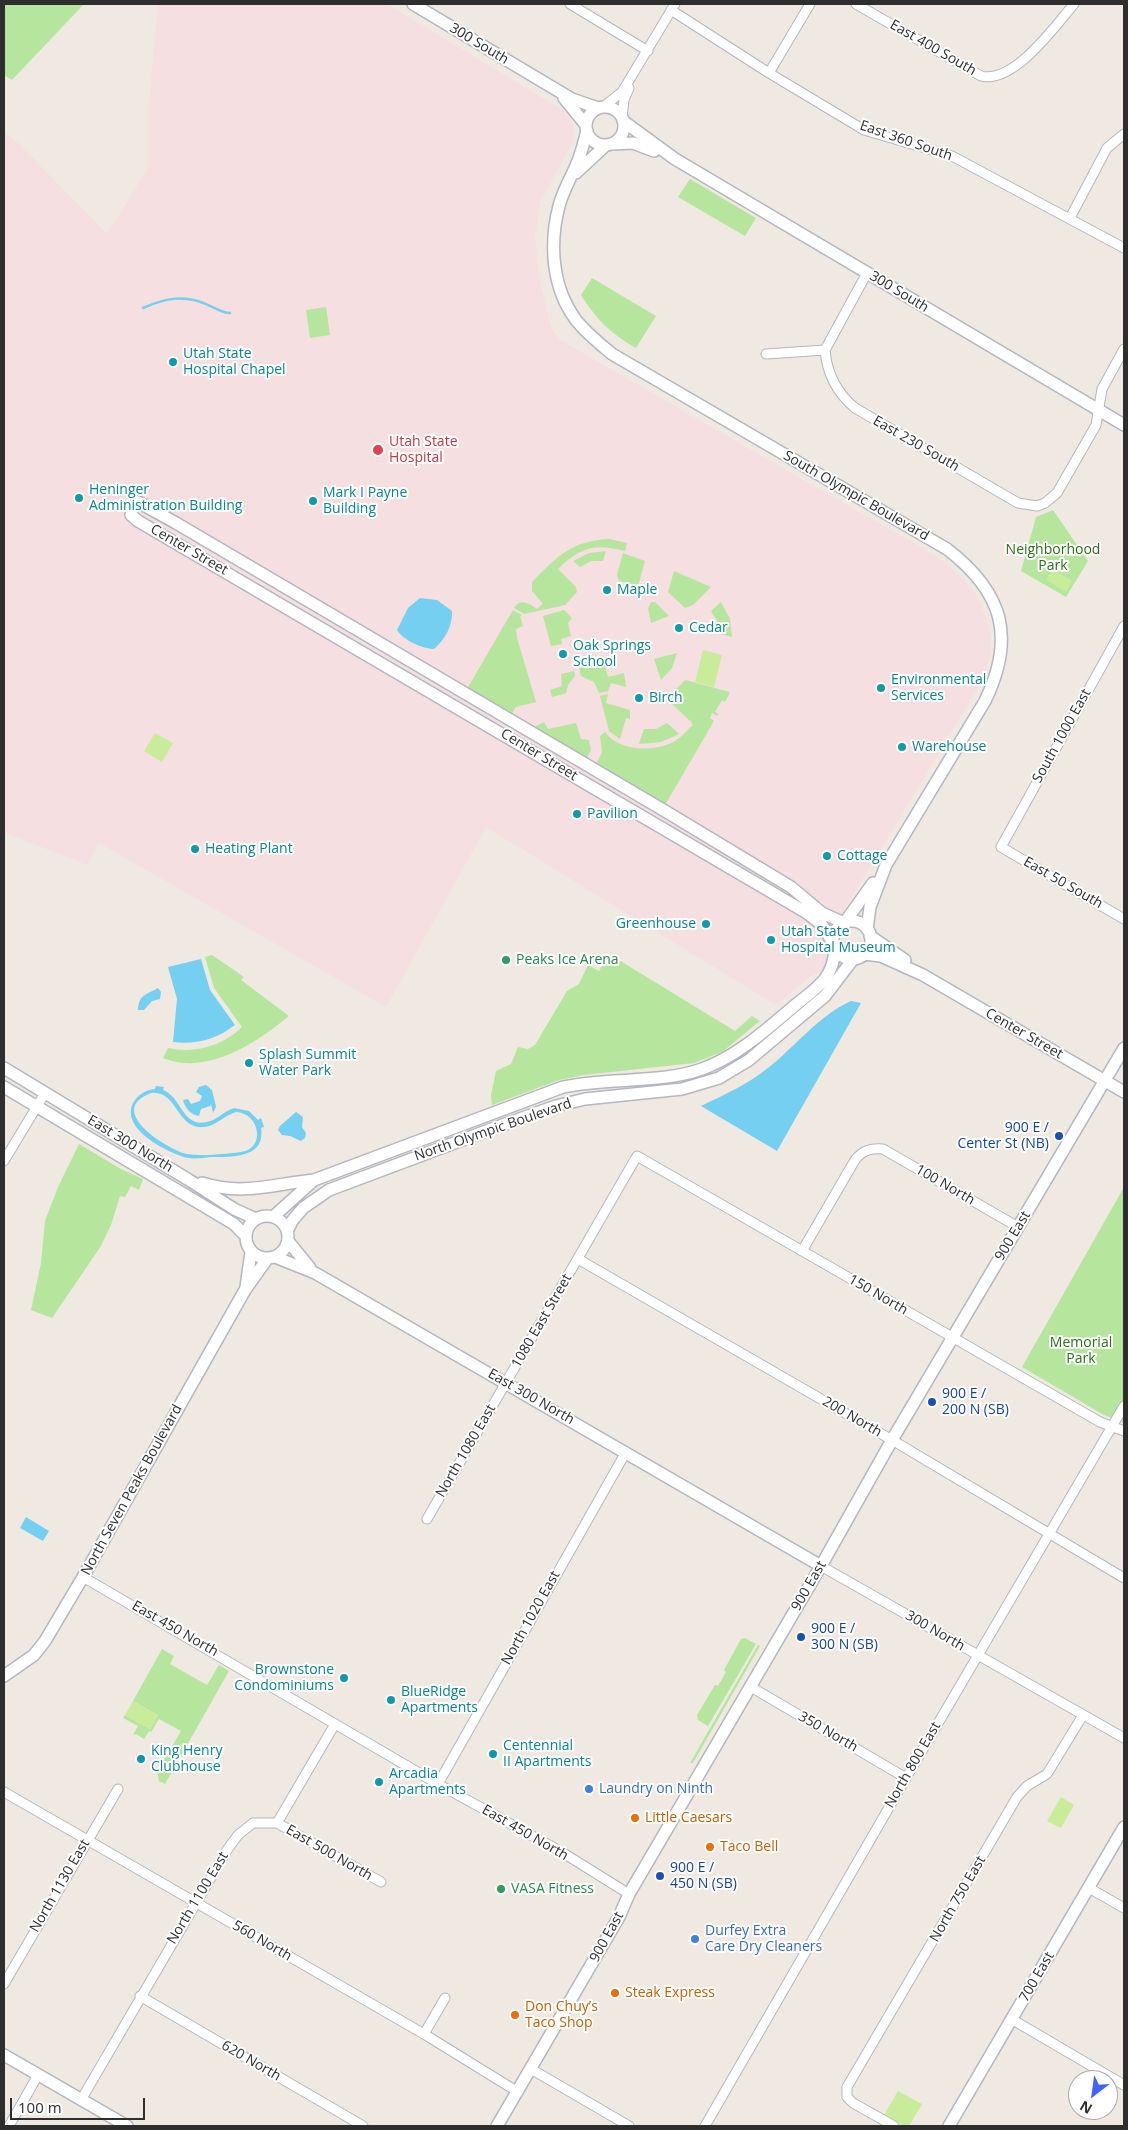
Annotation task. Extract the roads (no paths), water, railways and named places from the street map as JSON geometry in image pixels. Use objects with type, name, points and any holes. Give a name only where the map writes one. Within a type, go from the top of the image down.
[{"type":"street","name":"300 South","points":[[413,4],[545,84],[572,99],[600,108]]},
{"type":"street","points":[[570,4],[648,51]]},
{"type":"street","points":[[769,73],[810,4]]},
{"type":"street","name":"East 400 South","points":[[856,4],[984,77],[1002,74],[1029,55],[1074,4]]},
{"type":"street","points":[[634,74],[624,100],[621,136],[609,144],[594,141],[586,128],[590,114],[620,95],[673,7]]},
{"type":"street","name":"East 360 South","points":[[673,7],[769,73],[864,130],[952,156],[1124,248]]},
{"type":"street","name":"300 South","points":[[545,84],[567,101],[586,128]]},
{"type":"street","points":[[600,108],[613,109],[622,120]]},
{"type":"street","name":"300 South","points":[[622,120],[674,159],[1124,425]]},
{"type":"street","name":"South Olympic Boulevard","points":[[586,128],[578,160],[566,186],[554,229],[553,255],[557,278],[566,304],[575,319],[612,354],[947,549],[970,567],[988,591],[998,615],[1002,634],[1002,655],[996,680],[986,702],[886,866],[845,923]]},
{"type":"street","points":[[1070,218],[1107,148],[1124,134]]},
{"type":"street","name":"300 South","points":[[609,144],[642,145],[674,159]]},
{"type":"street","name":"South Olympic Boulevard","points":[[566,186],[590,158],[609,144]]},
{"type":"street","points":[[766,354],[825,350],[867,273]]},
{"type":"street","points":[[1099,410],[1102,389],[1124,349]]},
{"type":"street","name":"East 230 South","points":[[825,350],[832,380],[847,402],[1018,503],[1037,506],[1046,503],[1057,493],[1096,425],[1099,410]]},
{"type":"street","name":"Center Street","points":[[834,946],[822,926],[808,913],[168,539],[131,515],[132,508],[138,502],[176,523],[791,886],[822,913],[845,923]]},
{"type":"street","points":[[168,539],[176,523]]},
{"type":"street","points":[[193,552],[201,538]]},
{"type":"street","name":"South 1000 East","points":[[1001,847],[1124,626]]},
{"type":"street","points":[[362,651],[370,636]]},
{"type":"street","points":[[490,726],[498,712]]},
{"type":"street","points":[[570,774],[578,760]]},
{"type":"street","points":[[664,829],[673,816]]},
{"type":"street","name":"East 50 South","points":[[1001,847],[1124,919]]},
{"type":"street","name":"South Olympic Boulevard","points":[[868,932],[870,907],[886,866]]},
{"type":"street","points":[[758,885],[766,872]]},
{"type":"street","points":[[857,922],[868,932],[870,946],[859,956],[843,956],[834,946],[834,933],[845,923],[857,922]]},
{"type":"street","name":"Center Street","points":[[868,932],[913,964],[923,976]]},
{"type":"street","name":"North Olympic Boulevard","points":[[273,1217],[314,1180],[563,1087],[581,1083],[675,1075],[700,1070],[718,1063],[772,1025],[828,975],[834,963],[834,946]]},
{"type":"street","name":"Center Street","points":[[859,956],[881,956],[923,976],[1124,1092]]},
{"type":"street","name":"North Olympic Boulevard","points":[[288,1236],[292,1221],[303,1208],[329,1190],[496,1127],[556,1106],[586,1099],[682,1089],[719,1078],[749,1060],[825,996],[859,956]]},
{"type":"street","name":"900 East","points":[[497,2126],[892,1440],[1124,1048]]},
{"type":"street","name":"East 300 North","points":[[4,1068],[190,1180],[234,1209],[256,1219]]},
{"type":"street","name":"East 300 North","points":[[4,1087],[234,1224],[246,1236]]},
{"type":"street","points":[[4,1161],[45,1093]]},
{"type":"street","name":"100 North","points":[[802,1251],[859,1154],[870,1149],[883,1150],[1018,1227]]},
{"type":"street","name":"150 North","points":[[578,1258],[637,1156],[1100,1422],[1124,1431]]},
{"type":"street","points":[[190,1180],[219,1188],[245,1190],[314,1180]]},
{"type":"street","points":[[273,1217],[284,1224],[288,1236],[285,1249],[271,1258],[251,1252],[246,1236],[250,1224],[256,1219],[273,1217]]},
{"type":"street","name":"East 300 North","points":[[288,1236],[315,1273]]},
{"type":"street","name":"North Seven Peaks Boulevard","points":[[245,1290],[251,1252]]},
{"type":"street","name":"East 300 North","points":[[271,1258],[315,1273],[746,1523]]},
{"type":"street","name":"North Seven Peaks Boulevard","points":[[4,1676],[34,1656],[83,1577],[245,1290],[271,1258]]},
{"type":"street","name":"1080 East Street","points":[[506,1383],[578,1258]]},
{"type":"street","name":"200 North","points":[[578,1258],[892,1440],[1124,1578]]},
{"type":"street","name":"North 1080 East","points":[[427,1519],[506,1383]]},
{"type":"street","name":"North 800 East","points":[[705,2126],[1124,1406]]},
{"type":"street","name":"North 1020 East","points":[[438,1784],[626,1452]]},
{"type":"street","name":"300 North","points":[[746,1523],[1124,1738]]},
{"type":"street","name":"East 450 North","points":[[83,1577],[438,1784],[560,1851],[629,1894]]},
{"type":"street","name":"350 North","points":[[751,1686],[906,1778]]},
{"type":"street","name":"North 750 East","points":[[894,2126],[853,2103],[846,2094],[847,2087],[1016,1797],[1026,1786],[1047,1774],[1082,1715]]},
{"type":"street","points":[[278,1823],[335,1724]]},
{"type":"street","name":"North 1130 East","points":[[4,1984],[118,1789]]},
{"type":"street","name":"560 North","points":[[4,1792],[424,2034],[518,2092]]},
{"type":"street","name":"North 1100 East","points":[[81,2100],[140,1996],[238,1835],[253,1823],[278,1823]]},
{"type":"street","name":"East 500 North","points":[[278,1823],[381,1882]]},
{"type":"street","name":"700 East","points":[[949,2126],[1013,2020],[1124,1827]]},
{"type":"street","points":[[1089,1888],[1124,1908]]},
{"type":"street","name":"620 North","points":[[140,1996],[363,2126]]},
{"type":"street","points":[[424,2034],[446,1998]]},
{"type":"street","points":[[1013,2020],[1124,2085]]},
{"type":"street","points":[[4,2055],[127,2126]]},
{"type":"street","points":[[531,2069],[629,2126]]},
{"type":"street","points":[[9,2126],[38,2075]]},
{"type":"water","points":[[420,598],[437,600],[452,611],[451,622],[447,632],[434,649],[414,643],[397,630],[408,608]]},
{"type":"water","points":[[201,959],[210,990],[235,1025],[221,1034],[206,1040],[190,1043],[173,1042],[177,999],[168,967]]},
{"type":"water","points":[[158,988],[161,992],[160,999],[152,1001],[144,1010],[138,1010],[141,999]]},
{"type":"water","points":[[851,1001],[861,1003],[777,1151],[701,1106],[736,1089],[760,1074],[818,1023],[839,1007]]},
{"type":"water","points":[[206,1085],[212,1090],[216,1107],[213,1113],[211,1104],[201,1109],[199,1116],[193,1114],[185,1106],[183,1100],[188,1099],[191,1104],[200,1101],[202,1096],[196,1092],[199,1087]]},
{"type":"water","points":[[156,1086],[164,1087],[163,1090],[174,1099],[187,1116],[192,1121],[199,1123],[211,1121],[234,1108],[249,1111],[258,1120],[261,1118],[264,1127],[261,1128],[261,1138],[258,1145],[246,1154],[237,1156],[188,1158],[154,1143],[138,1129],[133,1121],[131,1112],[133,1103],[142,1093],[155,1089]],"holes":[[[151,1093],[167,1097],[182,1117],[188,1123],[195,1126],[208,1126],[236,1112],[244,1114],[255,1124],[257,1138],[254,1145],[241,1152],[211,1155],[188,1154],[174,1149],[152,1135],[136,1118],[134,1109],[139,1100]]]},
{"type":"water","points":[[296,1112],[303,1117],[302,1127],[306,1133],[305,1138],[301,1141],[282,1135],[278,1130]]},
{"type":"water","points":[[26,1517],[49,1531],[43,1541],[20,1528]]},
{"type":"waterway","points":[[143,308],[167,300],[184,298],[192,299],[230,313]]},
{"type":"place","name":"Utah State Hospital Chapel","points":[[173,362]]},
{"type":"place","name":"Utah State Hospital","points":[[378,450]]},
{"type":"place","name":"Heninger Administration Building","points":[[79,498]]},
{"type":"place","name":"Mark I Payne Building","points":[[313,501]]},
{"type":"place","name":"Maple","points":[[607,590]]},
{"type":"place","name":"Cedar","points":[[679,628]]},
{"type":"place","name":"Oak Springs School","points":[[563,654]]},
{"type":"place","name":"Environmental Services","points":[[881,688]]},
{"type":"place","name":"Birch","points":[[639,698]]},
{"type":"place","name":"Warehouse","points":[[902,747]]},
{"type":"place","name":"Pavilion","points":[[577,814]]},
{"type":"place","name":"Heating Plant","points":[[195,849]]},
{"type":"place","name":"Cottage","points":[[827,856]]},
{"type":"place","name":"Greenhouse","points":[[706,924]]},
{"type":"place","name":"Utah State Hospital Museum","points":[[771,940]]},
{"type":"place","name":"Peaks Ice Arena","points":[[506,960]]},
{"type":"place","name":"Splash Summit Water Park","points":[[249,1063]]},
{"type":"place","name":"900 E / Center St (NB)","points":[[1059,1136]]},
{"type":"place","name":"900 E / 200 N (SB)","points":[[932,1402]]},
{"type":"place","name":"900 E / 300 N (SB)","points":[[801,1637]]},
{"type":"place","name":"Brownstone Condominiums","points":[[344,1678]]},
{"type":"place","name":"BlueRidge Apartments","points":[[391,1700]]},
{"type":"place","name":"Centennial II Apartments","points":[[493,1754]]},
{"type":"place","name":"King Henry Clubhouse","points":[[141,1759]]},
{"type":"place","name":"Arcadia Apartments","points":[[379,1782]]},
{"type":"place","name":"Laundry on Ninth","points":[[589,1789]]},
{"type":"place","name":"Little Caesars","points":[[635,1818]]},
{"type":"place","name":"Taco Bell","points":[[710,1847]]},
{"type":"place","name":"900 E / 450 N (SB)","points":[[660,1876]]},
{"type":"place","name":"VASA Fitness","points":[[501,1889]]},
{"type":"place","name":"Durfey Extra Care Dry Cleaners","points":[[695,1939]]},
{"type":"place","name":"Steak Express","points":[[615,1993]]},
{"type":"place","name":"Don Chuy’s Taco Shop","points":[[515,2015]]},
{"type":"park label","name":"Neighborhood Park","points":[[1053,558]]},
{"type":"park label","name":"Memorial Park","points":[[1081,1352]]}]
